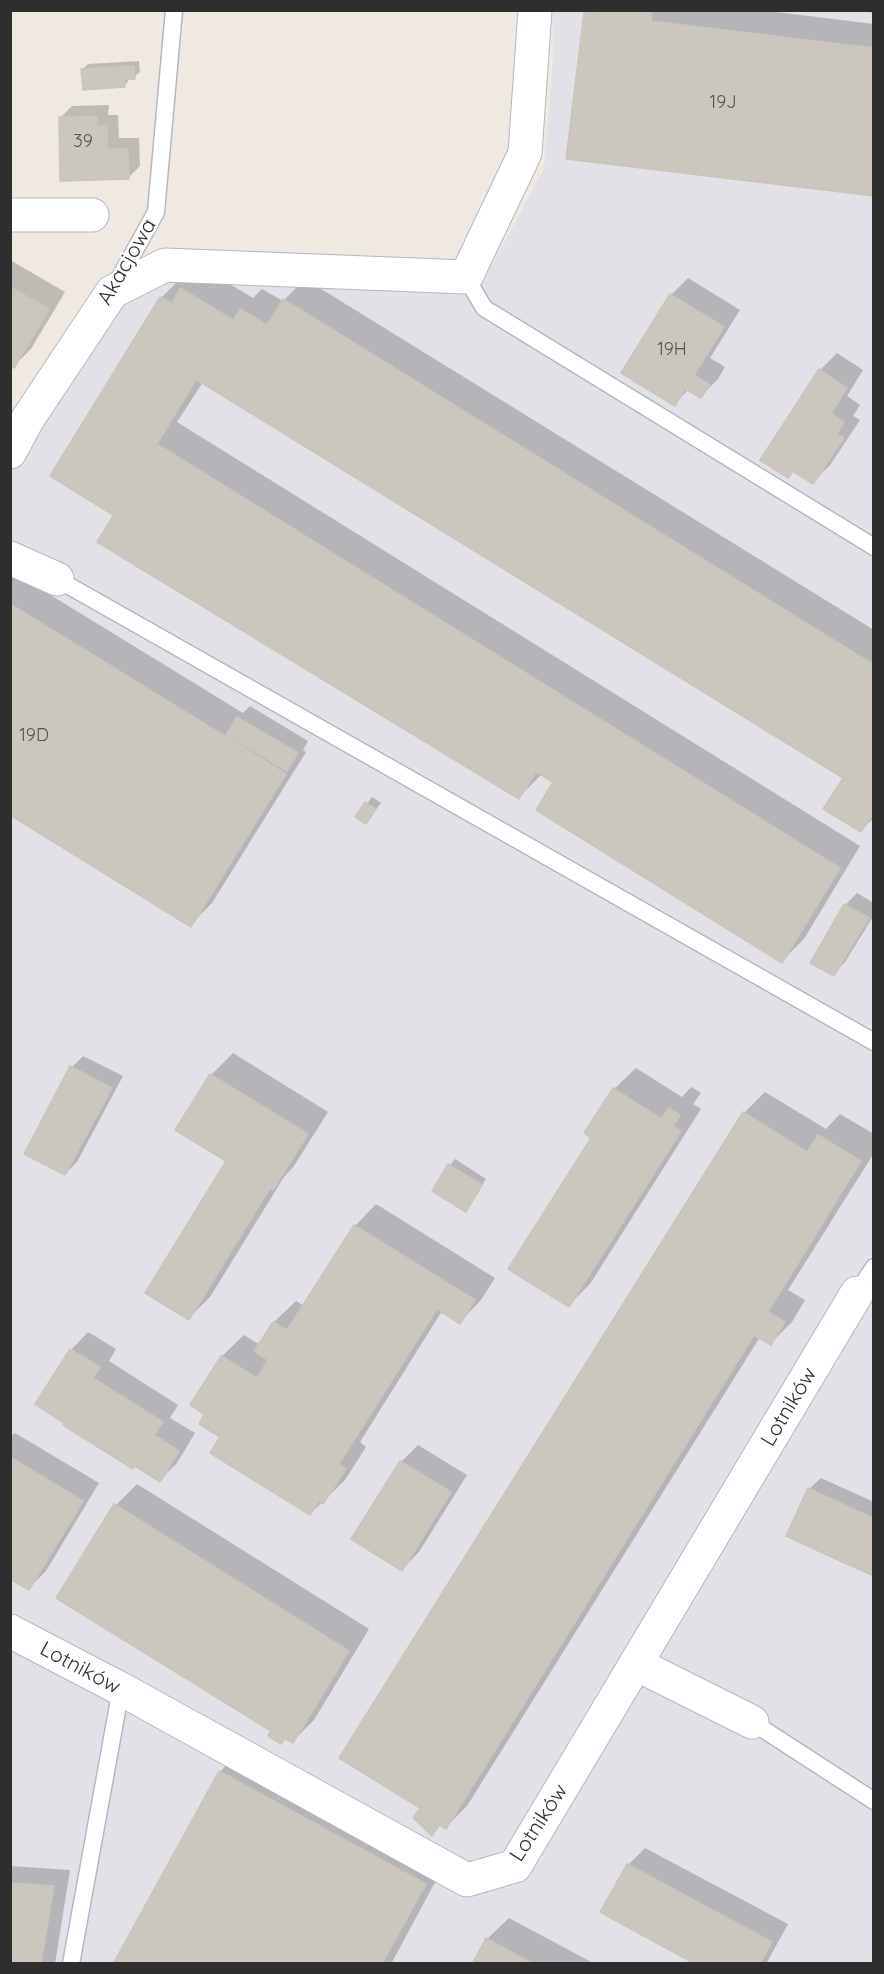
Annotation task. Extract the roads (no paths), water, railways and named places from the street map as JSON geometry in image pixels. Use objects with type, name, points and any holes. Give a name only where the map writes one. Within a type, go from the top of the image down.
[{"type":"street","points":[[112,292],[165,265],[466,277],[525,153],[535,10]]},
{"type":"street","points":[[10,215],[92,215]]},
{"type":"street","name":"Akacjowa","points":[[10,452],[27,420],[112,292]]},
{"type":"street","points":[[10,558],[57,579]]},
{"type":"street","name":"Lotników","points":[[10,1631],[121,1689],[467,1880],[515,1866],[865,1280]]},
{"type":"street","points":[[636,1664],[752,1722]]},
{"type":"lane","name":"Akacjowa","points":[[112,292],[156,212],[174,10]]},
{"type":"lane","points":[[466,277],[484,308],[873,547]]},
{"type":"lane","points":[[57,579],[873,1042]]},
{"type":"lane","points":[[71,1964],[121,1689]]},
{"type":"lane","points":[[752,1722],[873,1802]]}]
